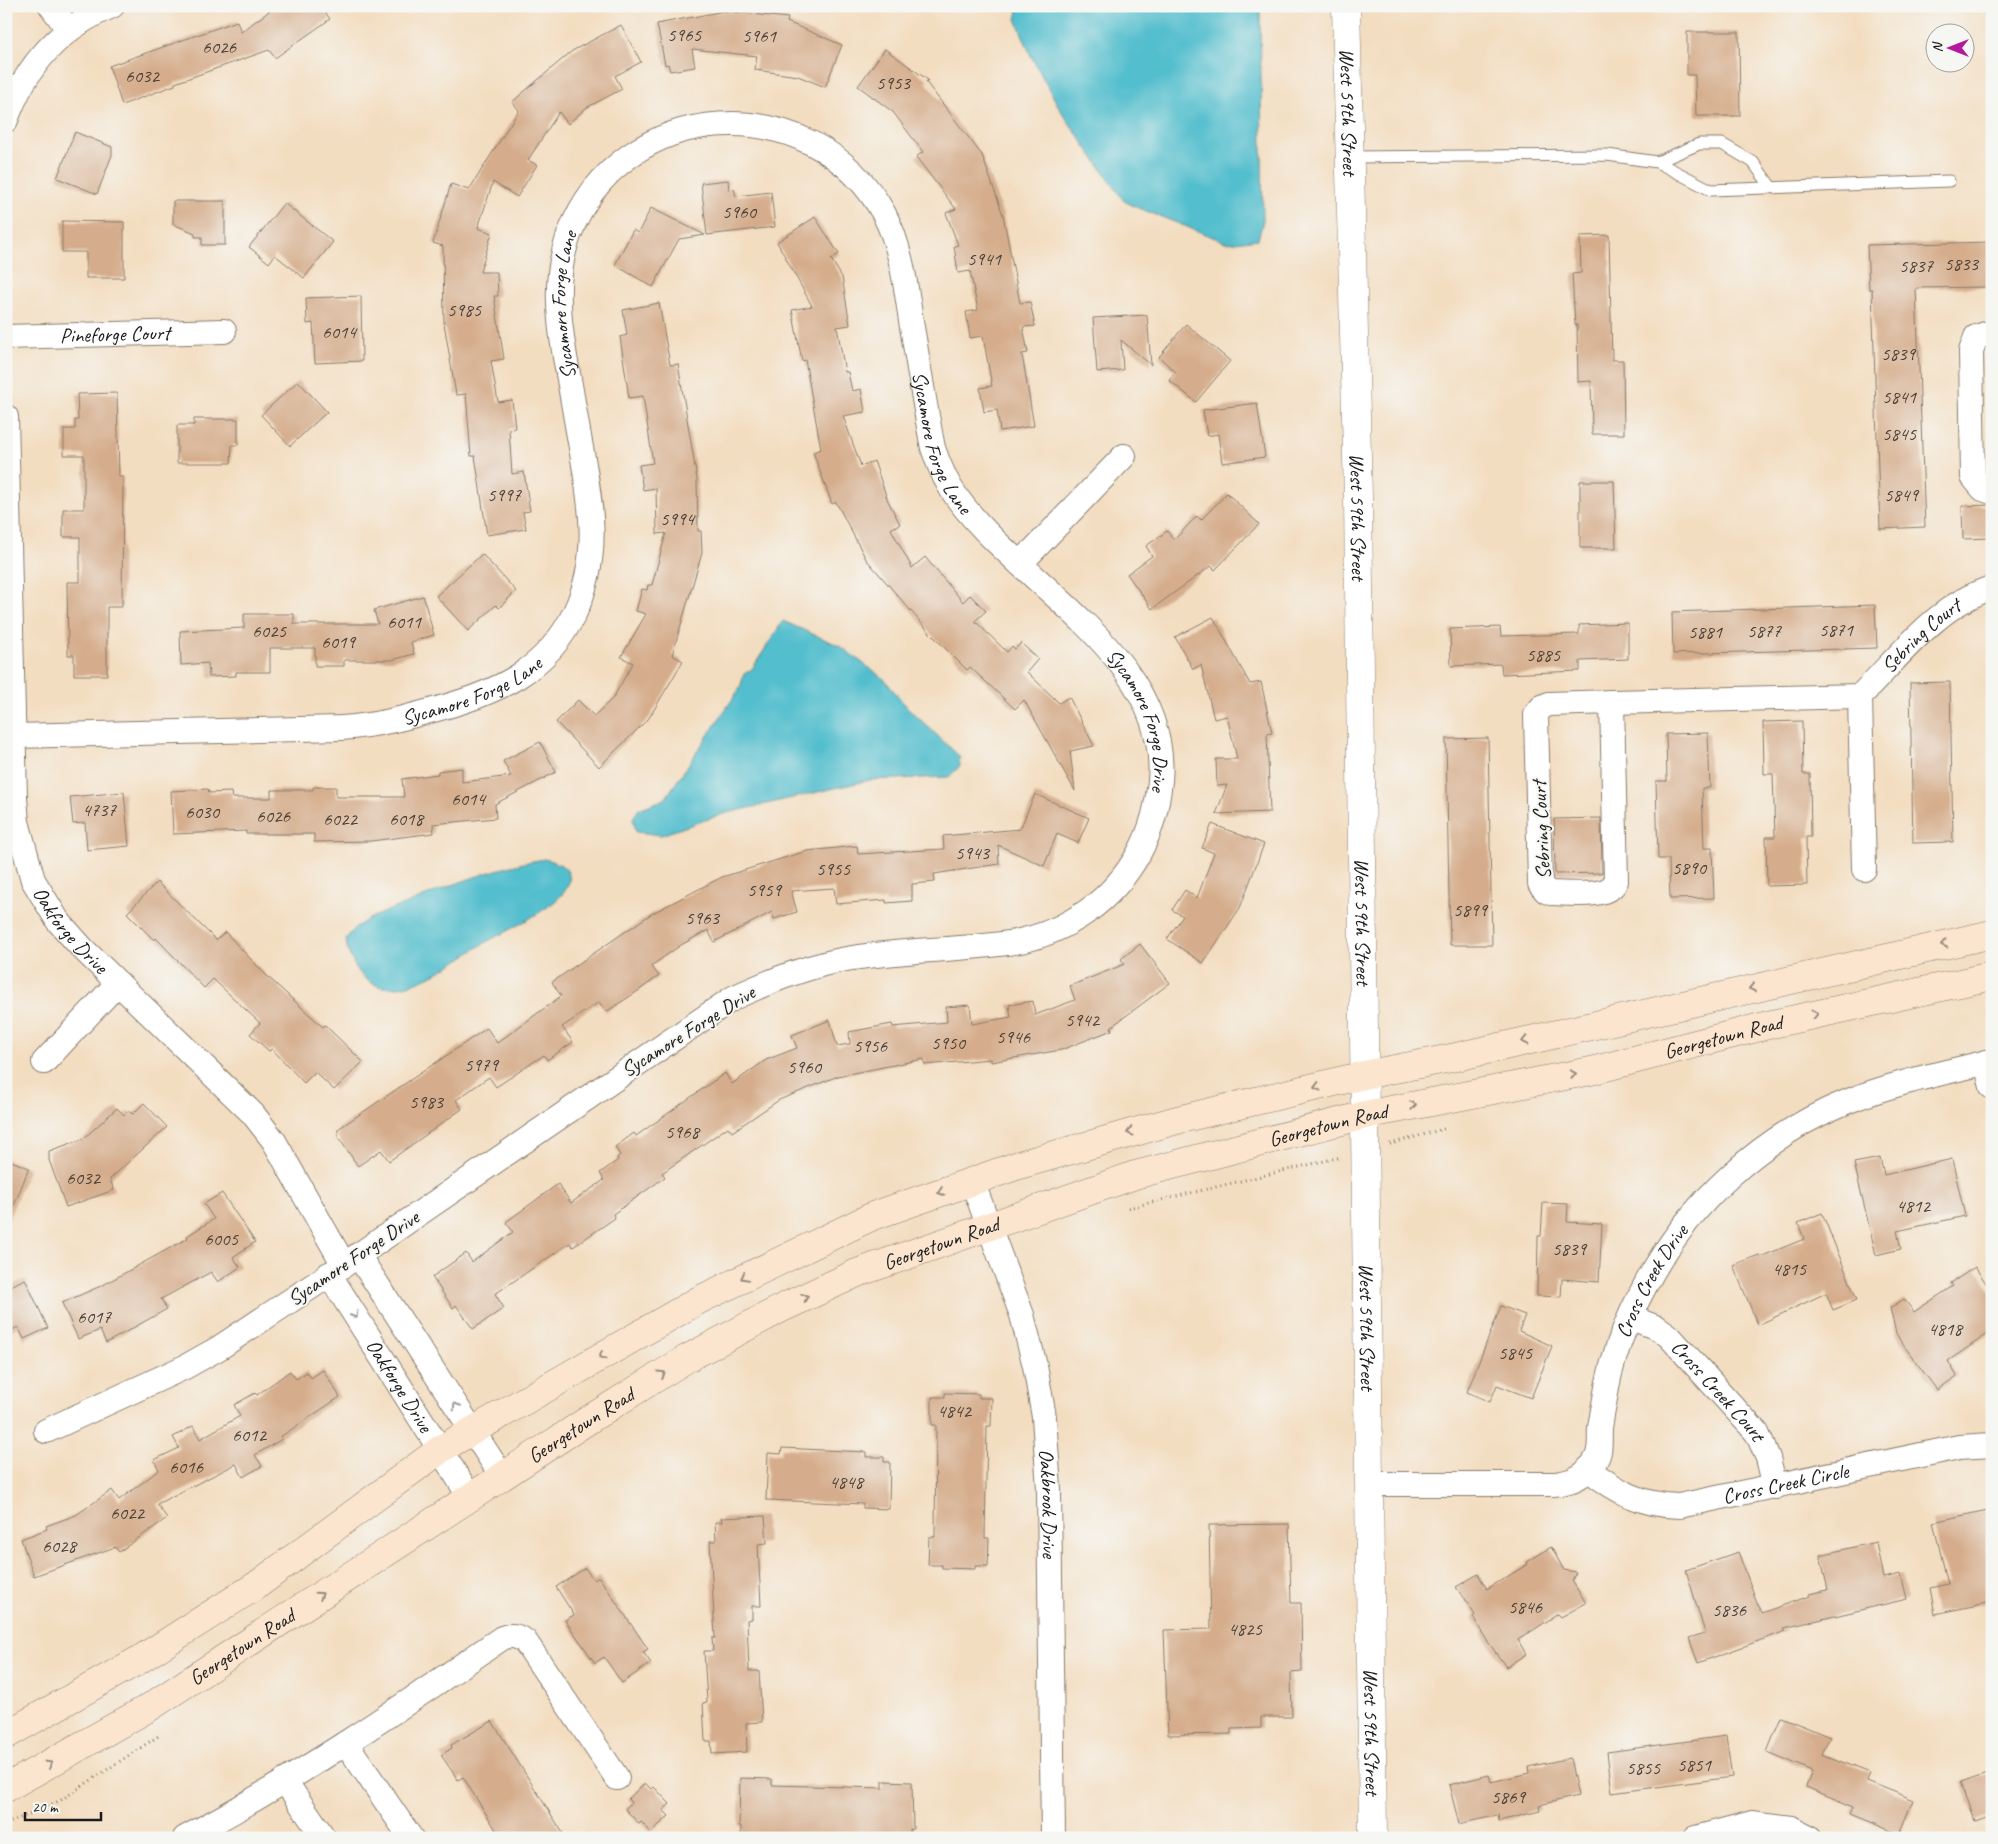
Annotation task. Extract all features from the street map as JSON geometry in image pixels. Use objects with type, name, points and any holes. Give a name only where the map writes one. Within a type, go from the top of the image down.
[{"type":"main road","name":"Georgetown Road","points":[[6,1735],[139,1660],[257,1585],[441,1449],[698,1300],[757,1270],[873,1216],[972,1181],[1111,1137],[1364,1075],[1465,1054],[1992,934]]},
{"type":"main road","name":"Georgetown Road","points":[[6,1788],[150,1706],[502,1476],[686,1359],[784,1307],[857,1273],[988,1225],[1135,1175],[1365,1115],[1591,1071],[1772,1024],[1992,976]]},
{"type":"street","points":[[51,6],[69,30]]},
{"type":"street","points":[[6,120],[12,103],[35,63],[50,45],[84,19],[112,6]]},
{"type":"street","name":"West 59th Street","points":[[1346,6],[1358,496],[1374,1838]]},
{"type":"street","name":"Sycamore Forge Lane","points":[[14,736],[341,728],[378,724],[450,706],[491,692],[512,680],[541,658],[564,631],[576,610],[587,577],[593,542],[591,506],[559,321],[557,297],[565,245],[579,212],[607,174],[625,159],[655,140],[701,126],[748,124],[793,135],[835,158],[869,190],[887,221],[902,266],[933,448],[940,469],[964,507],[1020,564]]},
{"type":"street","name":"Pineforge Court","points":[[6,337],[224,331]]},
{"type":"street","points":[[1992,332],[1976,337],[1971,351],[1973,477],[1982,489],[1992,492]]},
{"type":"street","name":"Oakforge Drive","points":[[6,417],[17,822],[34,880],[65,931],[253,1114],[274,1141],[344,1265],[441,1449],[470,1497]]},
{"type":"street","points":[[1020,564],[1124,456]]},
{"type":"street","name":"Sycamore Forge Drive","points":[[46,1431],[206,1356],[344,1265],[733,998],[786,974],[843,960],[1004,944],[1038,937],[1080,918],[1106,896],[1130,870],[1147,839],[1155,817],[1161,771],[1157,737],[1146,703],[1122,664],[1107,646],[1020,564]]},
{"type":"street","name":"Sebring Court","points":[[1612,702],[1616,881],[1614,885],[1603,892],[1552,893],[1546,891],[1540,884],[1536,714],[1542,707],[1549,704],[1612,702],[1860,696],[1946,611],[1976,593],[1992,588]]},
{"type":"street","points":[[1860,696],[1864,868]]},
{"type":"street","points":[[44,1062],[118,983]]},
{"type":"street","points":[[1989,1062],[1992,1087]]},
{"type":"street","name":"Cross Creek Drive","points":[[1588,1469],[1596,1460],[1600,1448],[1600,1430],[1608,1384],[1614,1361],[1631,1318],[1659,1261],[1696,1210],[1729,1177],[1794,1128],[1845,1103],[1889,1087],[1989,1062]]},
{"type":"street","name":"Oakbrook Drive","points":[[972,1181],[1022,1315],[1035,1366],[1044,1417],[1048,1489],[1053,1838]]},
{"type":"street","points":[[344,1265],[473,1431],[502,1476]]},
{"type":"street","name":"Cross Creek Court","points":[[1631,1318],[1658,1328],[1669,1336],[1752,1425],[1768,1458],[1775,1487]]},
{"type":"street","name":"Cross Creek Circle","points":[[1588,1469],[1607,1485],[1626,1496],[1656,1505],[1679,1506],[1700,1504],[1954,1448],[1992,1445]]},
{"type":"street","points":[[1370,1484],[1554,1484],[1573,1480],[1588,1469]]},
{"type":"street","points":[[186,1838],[285,1781],[346,1743],[426,1692],[502,1638],[515,1636],[525,1642],[617,1778]]},
{"type":"street","points":[[346,1743],[411,1838]]},
{"type":"street","points":[[285,1781],[324,1838]]},
{"type":"street","points":[[1695,1838],[1752,1823],[1791,1828],[1811,1838]]},
{"type":"lane","points":[[1656,162],[1699,144],[1722,144],[1753,162],[1771,187]]},
{"type":"lane","points":[[1349,157],[1606,155],[1656,162],[1711,190],[1949,181]]},
{"type":"path","points":[[1125,1208],[1367,1151]]},
{"type":"path","points":[[6,1824],[61,1800],[168,1729]]},
{"type":"water","points":[[1019,6],[1260,6],[1263,221],[1258,239],[1228,243],[1124,201],[1061,111],[1031,56],[1016,19]]},
{"type":"water","points":[[783,621],[840,646],[884,679],[907,707],[959,756],[960,766],[949,777],[870,780],[723,814],[661,835],[636,832],[633,818],[639,809],[665,799],[740,688],[744,674],[752,669]]},
{"type":"water","points":[[544,859],[555,862],[568,872],[569,882],[560,896],[542,911],[488,941],[442,970],[424,979],[389,988],[373,984],[360,973],[352,961],[347,949],[346,939],[366,921],[475,877],[526,862]]},
{"type":"building","points":[[276,6],[321,6],[330,19],[275,58],[269,50],[175,83],[175,85],[122,105],[109,66],[237,21],[241,32]]},
{"type":"building","points":[[724,11],[788,18],[787,22],[842,45],[825,87],[798,76],[755,70],[757,56],[692,49],[695,67],[670,71],[668,64],[665,65],[657,24]]},
{"type":"building","points":[[621,25],[641,62],[615,76],[622,89],[586,108],[568,124],[559,112],[528,160],[537,165],[517,197],[493,182],[478,228],[492,233],[480,272],[497,272],[498,296],[494,296],[504,359],[491,361],[498,402],[512,400],[515,428],[509,429],[512,474],[524,472],[530,511],[523,512],[526,529],[487,535],[475,456],[471,456],[466,394],[456,395],[444,323],[443,246],[433,243],[451,184],[469,190],[519,110],[512,102],[572,51]]},
{"type":"building","points":[[1687,32],[1739,32],[1740,116],[1696,116],[1695,75],[1687,75]]},
{"type":"building","points":[[885,49],[928,80],[926,82],[982,155],[1003,215],[1020,303],[1030,302],[1035,326],[1023,327],[1028,353],[1022,354],[1034,426],[1000,431],[997,410],[984,412],[980,388],[992,386],[983,336],[970,338],[966,312],[978,310],[970,271],[958,273],[954,246],[958,245],[946,213],[956,209],[916,157],[923,152],[893,112],[858,86]]},
{"type":"building","points":[[75,132],[112,147],[112,155],[97,194],[57,178]]},
{"type":"building","points":[[728,180],[729,190],[734,189],[736,196],[771,192],[775,227],[707,235],[701,183]]},
{"type":"building","points":[[173,201],[225,201],[225,245],[202,245],[202,237],[195,237],[195,233],[173,224]]},
{"type":"building","points":[[284,203],[333,242],[304,278],[275,255],[269,263],[249,247]]},
{"type":"building","points":[[651,208],[705,235],[679,239],[653,287],[615,265],[633,230],[638,233]]},
{"type":"building","points":[[815,217],[839,254],[831,259],[842,277],[850,325],[837,327],[845,372],[848,372],[852,391],[861,389],[865,412],[843,416],[861,466],[874,461],[888,501],[900,524],[891,529],[912,568],[925,557],[963,602],[970,595],[986,611],[975,621],[1007,652],[1012,646],[1015,649],[1021,643],[1038,659],[1027,672],[1059,703],[1069,697],[1094,746],[1070,751],[1075,791],[1024,700],[1015,709],[970,667],[967,670],[930,633],[866,559],[836,502],[832,504],[813,452],[821,449],[805,360],[802,361],[792,310],[812,306],[777,242]]},
{"type":"building","points":[[62,221],[124,222],[124,278],[86,278],[86,252],[62,252]]},
{"type":"building","points":[[1609,235],[1612,360],[1623,360],[1624,434],[1592,434],[1591,381],[1578,382],[1577,325],[1575,325],[1572,274],[1581,273],[1580,236]]},
{"type":"building","points":[[1992,242],[1992,287],[1916,288],[1925,527],[1880,529],[1872,289],[1869,289],[1867,245]]},
{"type":"building","points":[[361,296],[362,361],[315,363],[313,323],[307,324],[306,298]]},
{"type":"building","points":[[659,303],[670,365],[678,364],[697,479],[698,531],[701,531],[702,553],[672,655],[683,661],[649,718],[599,767],[556,722],[578,700],[594,716],[613,698],[633,663],[621,657],[646,614],[636,611],[642,589],[647,590],[648,585],[652,585],[666,533],[657,534],[656,488],[643,490],[639,465],[653,463],[643,396],[629,398],[620,337],[627,335],[623,310]]},
{"type":"building","points":[[1147,315],[1151,365],[1121,340],[1123,370],[1097,372],[1093,318]]},
{"type":"building","points":[[1186,324],[1230,361],[1196,402],[1169,380],[1176,372],[1159,357]]},
{"type":"building","points":[[298,381],[327,412],[290,446],[261,415]]},
{"type":"building","points":[[117,393],[119,477],[123,477],[122,607],[107,607],[107,675],[74,675],[74,655],[68,655],[67,582],[80,582],[80,537],[63,537],[63,509],[84,509],[84,455],[64,455],[64,429],[75,429],[75,420],[78,420],[77,394]]},
{"type":"building","points":[[1257,403],[1265,457],[1222,463],[1218,434],[1207,436],[1203,410]]},
{"type":"building","points":[[194,419],[238,419],[238,445],[232,445],[231,463],[177,463],[177,425],[194,425]]},
{"type":"building","points":[[1580,481],[1614,481],[1616,548],[1580,548]]},
{"type":"building","points":[[1227,493],[1259,524],[1215,570],[1211,566],[1152,609],[1127,574],[1152,556],[1146,546],[1167,531],[1174,540],[1197,516],[1201,520]]},
{"type":"building","points":[[1992,505],[1992,538],[1963,539],[1962,506]]},
{"type":"building","points":[[482,554],[516,591],[499,608],[496,605],[468,631],[436,596]]},
{"type":"building","points":[[423,596],[434,635],[411,642],[414,654],[392,660],[344,660],[344,666],[315,666],[315,648],[270,648],[270,672],[236,672],[236,676],[209,677],[208,663],[181,665],[180,631],[244,628],[244,614],[294,614],[294,624],[378,624],[374,610]]},
{"type":"building","points":[[1875,605],[1877,648],[1673,654],[1672,612]]},
{"type":"building","points":[[1213,617],[1250,684],[1261,682],[1272,733],[1267,734],[1270,812],[1216,814],[1227,785],[1217,786],[1216,759],[1237,759],[1227,716],[1214,719],[1201,665],[1193,669],[1175,637]]},
{"type":"building","points":[[1628,623],[1628,659],[1580,661],[1580,671],[1502,674],[1501,664],[1451,666],[1450,629],[1500,627],[1501,636],[1579,634],[1579,625]]},
{"type":"building","points":[[1950,682],[1953,842],[1913,843],[1910,683]]},
{"type":"building","points":[[1802,721],[1803,774],[1810,774],[1811,837],[1806,837],[1807,885],[1767,886],[1766,837],[1775,837],[1773,774],[1764,774],[1763,722]]},
{"type":"building","points":[[1708,733],[1710,788],[1702,788],[1704,848],[1712,848],[1714,898],[1670,899],[1669,859],[1658,859],[1656,781],[1667,781],[1666,734]]},
{"type":"building","points":[[1488,738],[1492,945],[1450,945],[1446,739]]},
{"type":"building","points":[[540,742],[556,772],[495,804],[496,818],[433,824],[434,833],[371,841],[314,842],[314,834],[246,834],[246,831],[173,834],[171,791],[208,789],[209,793],[231,792],[232,798],[271,798],[271,790],[313,790],[313,787],[336,787],[336,797],[404,797],[402,779],[438,774],[438,771],[462,768],[462,782],[511,776],[503,761]]},
{"type":"building","points":[[124,792],[129,846],[87,850],[85,823],[73,824],[70,797]]},
{"type":"building","points":[[1035,794],[1089,818],[1078,843],[1057,834],[1044,866],[998,845],[999,864],[934,874],[935,882],[912,884],[912,901],[886,903],[886,900],[836,904],[834,888],[791,891],[797,912],[774,919],[772,912],[714,942],[708,930],[681,945],[651,966],[659,976],[638,991],[606,1012],[599,1002],[562,1027],[573,1042],[547,1060],[544,1055],[496,1087],[489,1077],[456,1100],[462,1109],[389,1161],[381,1150],[358,1166],[338,1137],[338,1129],[487,1028],[497,1043],[561,996],[552,982],[651,914],[722,877],[807,851],[857,846],[858,854],[944,849],[943,836],[1020,829]]},
{"type":"building","points":[[1601,818],[1602,873],[1555,874],[1554,819]]},
{"type":"building","points":[[1212,824],[1264,844],[1240,908],[1203,963],[1167,939],[1183,916],[1172,910],[1185,890],[1197,898],[1214,853],[1202,848]]},
{"type":"building","points":[[157,882],[216,940],[225,932],[267,976],[323,1027],[325,1025],[363,1062],[334,1090],[315,1072],[304,1083],[272,1049],[269,1051],[250,1034],[260,1023],[213,979],[204,988],[156,938],[154,940],[127,913]]},
{"type":"building","points":[[1140,944],[1170,983],[1111,1027],[1112,1030],[1061,1050],[991,1062],[991,1059],[925,1065],[924,1059],[838,1076],[779,1100],[732,1132],[728,1127],[662,1173],[665,1177],[613,1214],[615,1218],[573,1247],[570,1243],[495,1294],[504,1308],[473,1329],[456,1305],[453,1308],[432,1277],[466,1253],[472,1262],[513,1232],[506,1222],[558,1184],[571,1203],[604,1180],[600,1173],[618,1160],[617,1158],[620,1155],[615,1147],[634,1133],[636,1136],[725,1073],[732,1084],[766,1060],[797,1048],[792,1035],[830,1020],[837,1046],[850,1044],[849,1032],[892,1024],[893,1027],[947,1022],[946,1007],[970,1005],[972,1024],[1011,1017],[1009,1005],[1033,1001],[1035,1015],[1075,1000],[1070,986],[1125,964],[1121,959]]},
{"type":"building","points":[[144,1103],[167,1127],[110,1179],[114,1190],[66,1207],[49,1160],[49,1151],[83,1139],[117,1108],[124,1115],[128,1111],[133,1114]]},
{"type":"building","points":[[1880,1158],[1884,1175],[1952,1159],[1965,1216],[1897,1231],[1901,1249],[1876,1255],[1854,1163]]},
{"type":"building","points":[[6,1159],[29,1168],[7,1223],[6,1223]]},
{"type":"building","points":[[222,1193],[255,1242],[233,1257],[240,1267],[218,1282],[211,1272],[161,1299],[167,1309],[106,1343],[100,1330],[78,1339],[62,1303],[103,1285],[188,1238],[187,1236],[214,1219],[204,1204]]},
{"type":"building","points":[[1543,1203],[1568,1204],[1567,1222],[1602,1224],[1599,1282],[1562,1279],[1561,1297],[1537,1296],[1538,1236],[1541,1236]]},
{"type":"building","points":[[1822,1213],[1857,1300],[1833,1310],[1826,1293],[1758,1325],[1733,1265],[1759,1255],[1760,1257],[1804,1239],[1798,1223]]},
{"type":"building","points":[[1975,1267],[1992,1292],[1992,1331],[1948,1361],[1957,1376],[1937,1390],[1901,1342],[1896,1333],[1890,1308],[1904,1299],[1914,1312],[1953,1286],[1951,1283]]},
{"type":"building","points":[[25,1279],[48,1328],[24,1339],[18,1327],[6,1333],[6,1288]]},
{"type":"building","points":[[1501,1306],[1525,1315],[1519,1331],[1552,1346],[1531,1398],[1497,1385],[1490,1402],[1467,1392]]},
{"type":"building","points":[[323,1370],[340,1397],[280,1437],[282,1439],[255,1455],[262,1466],[243,1477],[236,1464],[157,1504],[167,1518],[119,1552],[115,1547],[34,1576],[21,1539],[47,1529],[46,1526],[76,1515],[112,1490],[119,1500],[159,1470],[154,1460],[179,1448],[173,1437],[193,1426],[200,1439],[240,1416],[234,1405],[255,1393],[257,1395],[290,1371],[296,1379],[307,1372],[311,1378]]},
{"type":"building","points":[[945,1393],[979,1394],[979,1398],[992,1398],[991,1426],[987,1426],[985,1538],[989,1538],[988,1566],[975,1566],[975,1569],[942,1568],[942,1565],[928,1565],[929,1537],[935,1537],[936,1425],[932,1425],[932,1397],[945,1397]]},
{"type":"building","points":[[782,1448],[866,1452],[866,1457],[884,1457],[884,1462],[890,1462],[889,1509],[863,1508],[863,1504],[766,1500],[768,1453],[781,1454]]},
{"type":"building","points":[[1992,1509],[1992,1602],[1935,1614],[1930,1588],[1948,1584],[1933,1522]]},
{"type":"building","points":[[765,1516],[767,1543],[758,1544],[761,1606],[752,1606],[752,1619],[747,1620],[749,1671],[759,1671],[762,1722],[746,1723],[747,1752],[712,1754],[711,1741],[705,1741],[703,1703],[707,1702],[704,1651],[713,1651],[712,1638],[715,1638],[710,1541],[716,1541],[715,1522],[722,1522],[721,1518]]},
{"type":"building","points":[[1289,1524],[1291,1603],[1301,1603],[1302,1672],[1291,1673],[1292,1717],[1261,1717],[1261,1728],[1231,1729],[1231,1734],[1168,1735],[1164,1630],[1211,1629],[1209,1525]]},
{"type":"building","points":[[1876,1542],[1883,1578],[1901,1574],[1907,1599],[1784,1628],[1786,1631],[1698,1663],[1689,1638],[1705,1633],[1686,1570],[1738,1552],[1761,1613],[1810,1596],[1809,1594],[1828,1590],[1820,1555]]},
{"type":"building","points":[[1551,1547],[1564,1570],[1576,1572],[1572,1581],[1586,1603],[1561,1617],[1558,1614],[1518,1640],[1526,1654],[1506,1667],[1486,1639],[1473,1617],[1475,1615],[1456,1587],[1478,1574],[1487,1589],[1528,1564],[1527,1562]]},
{"type":"building","points":[[585,1568],[594,1580],[599,1577],[648,1649],[643,1652],[651,1663],[622,1683],[604,1657],[595,1663],[565,1620],[574,1615],[556,1587]]},
{"type":"building","points":[[1781,1717],[1830,1737],[1822,1754],[1870,1773],[1867,1781],[1914,1800],[1900,1834],[1851,1814],[1854,1807],[1806,1787],[1812,1771],[1767,1752]]},
{"type":"building","points":[[492,1721],[566,1838],[501,1838],[463,1777],[458,1780],[441,1755],[452,1748],[451,1745]]},
{"type":"building","points":[[1726,1736],[1732,1777],[1612,1793],[1607,1752]]},
{"type":"building","points":[[1570,1758],[1578,1796],[1539,1805],[1540,1811],[1499,1821],[1498,1815],[1459,1824],[1449,1785],[1489,1775],[1491,1782],[1529,1773],[1528,1767]]},
{"type":"building","points":[[1992,1772],[1992,1815],[1975,1821],[1961,1783]]},
{"type":"building","points":[[740,1778],[772,1779],[772,1785],[883,1788],[883,1781],[912,1782],[913,1829],[910,1829],[910,1838],[770,1834],[770,1838],[741,1838],[741,1826],[739,1826]]},
{"type":"building","points":[[645,1783],[651,1789],[654,1787],[670,1804],[663,1810],[669,1816],[651,1832],[641,1822],[639,1824],[625,1809],[631,1803],[628,1799]]}]
